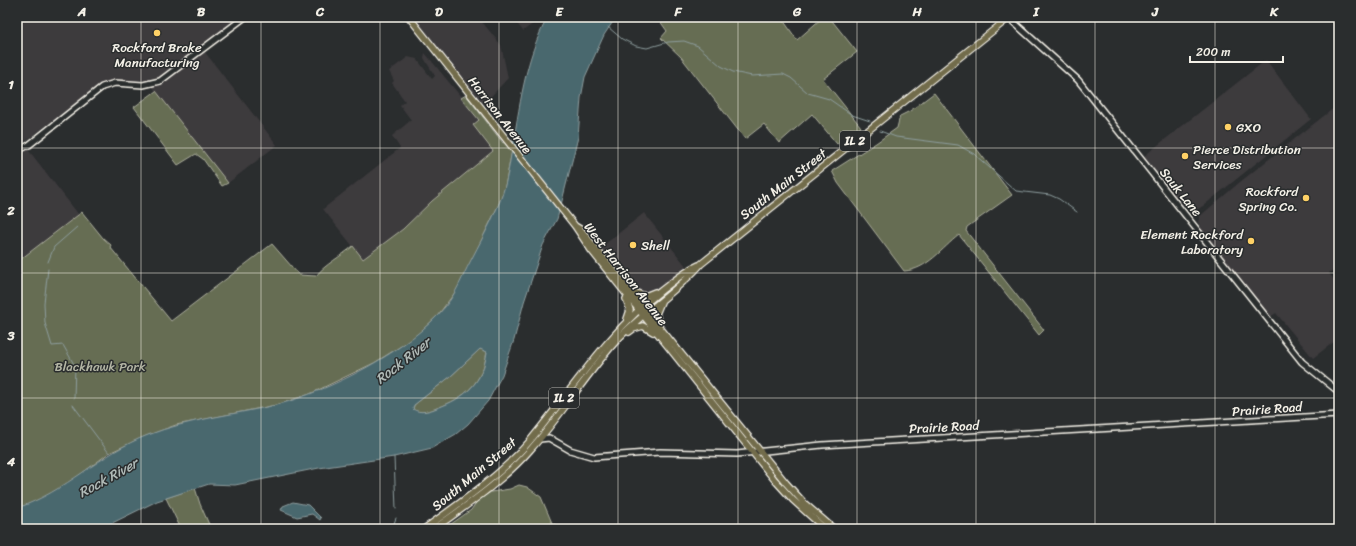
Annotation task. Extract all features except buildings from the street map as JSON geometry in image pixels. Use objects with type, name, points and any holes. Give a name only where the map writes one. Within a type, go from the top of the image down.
[{"type":"main road","name":"Harrison Avenue","points":[[408,17],[575,226]]},
{"type":"main road","name":"South Main Street","points":[[434,529],[505,474],[540,439],[599,362],[617,341],[645,313],[683,283],[701,264],[1010,18]]},
{"type":"main road","name":"West Harrison Avenue","points":[[575,226],[600,261],[693,368],[797,496],[834,529]]},
{"type":"main road","name":"West Harrison Avenue","points":[[575,226],[580,229],[626,284],[641,308]]},
{"type":"main road","points":[[600,261],[629,304],[630,313],[624,323]]},
{"type":"main road","name":"South Main Street","points":[[424,529],[494,475],[520,451],[602,348],[624,323],[690,269],[701,264]]},
{"type":"main road","points":[[626,284],[636,293],[647,296],[678,274],[690,269]]},
{"type":"main road","points":[[666,297],[657,310],[658,321],[693,368]]},
{"type":"main road","name":"West Harrison Avenue","points":[[645,313],[664,341],[753,452],[793,500],[825,529]]},
{"type":"main road","points":[[599,362],[611,352],[631,330],[637,327],[643,326],[649,328],[664,341]]},
{"type":"street","points":[[17,151],[29,145],[102,87],[116,83],[143,85],[160,81],[245,17]]},
{"type":"street","name":"Sauk Lane","points":[[1010,18],[1078,80],[1302,362],[1339,392]]},
{"type":"street","name":"Prairie Road","points":[[540,439],[546,437],[570,450],[594,457],[660,452],[737,454],[822,445],[1339,416]]},
{"type":"street","points":[[551,425],[550,432],[554,440]]},
{"type":"shaded area","points":[[17,17],[238,17],[201,47],[277,145],[228,183],[147,80],[103,83],[23,143],[79,215],[17,262]]},
{"type":"shaded area","points":[[414,17],[478,17],[501,45],[508,78],[484,104]]},
{"type":"shaded area","points":[[512,17],[542,17],[523,31]]},
{"type":"shaded area","points":[[425,53],[480,120],[473,125],[493,151],[432,201],[404,229],[363,259],[323,209],[400,148],[392,136],[411,120],[400,105],[405,101],[392,83],[394,81],[389,71],[408,57],[417,59],[432,79],[435,76],[424,58]]},
{"type":"shaded area","points":[[1266,60],[1311,119],[1203,206],[1195,211],[1183,207],[1144,156]]},
{"type":"shaded area","points":[[1339,104],[1339,265],[1329,273],[1339,286],[1339,338],[1313,358],[1276,313],[1270,317],[1203,232],[1198,222],[1200,216],[1240,182]]},
{"type":"shaded area","points":[[644,213],[686,266],[654,292],[646,294],[638,292],[633,287],[600,248]]},
{"type":"green space","points":[[657,17],[781,17],[797,40],[823,17],[829,17],[857,52],[823,79],[861,127],[837,144],[812,114],[779,143],[764,124],[745,139],[681,57],[661,38],[667,31]]},
{"type":"green space","points":[[156,91],[228,183],[222,186],[203,159],[196,154],[178,165],[134,107]]},
{"type":"green space","points":[[934,93],[1012,195],[967,227],[966,231],[1044,330],[1039,335],[959,235],[927,263],[912,270],[904,271],[838,183],[832,171],[897,128],[900,116],[910,111]]},
{"type":"green space","name":"Blackhawk Park","points":[[466,95],[503,143],[505,142],[512,151],[504,191],[459,287],[438,315],[414,338],[374,363],[310,394],[276,405],[176,425],[146,436],[109,453],[69,483],[36,502],[17,508],[17,262],[82,212],[103,238],[111,245],[110,247],[171,321],[272,244],[299,275],[316,276],[319,272],[353,246],[363,259],[403,229],[432,201],[493,151],[473,125],[479,120],[461,98]]},
{"type":"green space","points":[[480,349],[487,351],[485,362],[477,380],[471,388],[456,399],[434,409],[422,412],[413,410],[414,405],[451,376]]},
{"type":"green space","points":[[519,485],[527,487],[541,497],[552,523],[563,529],[444,529],[471,510],[478,500],[491,492],[510,489]]},
{"type":"green space","points":[[195,488],[211,529],[181,529],[166,498]]},
{"type":"water","name":"Rock River","points":[[548,17],[616,17],[604,35],[585,77],[581,98],[578,137],[557,219],[543,245],[502,375],[488,401],[468,424],[456,434],[432,448],[394,457],[319,468],[235,485],[209,484],[157,501],[100,529],[17,529],[17,508],[35,501],[67,483],[114,452],[131,443],[148,435],[179,425],[260,409],[297,399],[320,390],[368,367],[390,353],[430,323],[453,296],[500,202],[507,175],[528,67],[540,33]],"holes":[[[480,349],[487,352],[485,363],[477,381],[464,394],[447,404],[425,412],[416,411],[413,409],[414,405],[451,376]]]},
{"type":"water","points":[[293,502],[308,505],[321,518],[320,520],[312,514],[297,517],[281,510],[283,506]]},
{"type":"waterway","points":[[608,27],[622,39],[636,46],[647,48],[668,42],[684,41],[698,46],[721,66],[733,72],[752,76],[783,74],[791,78],[808,93],[829,99],[852,115],[870,121]]},
{"type":"waterway","points":[[880,131],[896,137],[958,145],[974,154],[1016,191],[1050,195],[1059,199],[1077,212]]},
{"type":"waterway","points":[[48,262],[54,247],[77,227]]},
{"type":"waterway","points":[[48,269],[44,303],[45,323],[52,346],[63,345],[75,366],[74,398]]},
{"type":"waterway","points":[[73,405],[109,453]]},
{"type":"waterway","points":[[394,457],[396,509]]},
{"type":"waterway","points":[[392,529],[396,518]]},
{"type":"place","name":"Rockford Brake Manufacturing","points":[[157,33]]},
{"type":"place","name":"GXO","points":[[1228,127]]},
{"type":"place","name":"Pierce Distribution Services","points":[[1185,156]]},
{"type":"place","name":"Rockford Spring Co.","points":[[1306,198]]},
{"type":"place","name":"Element Rockford Laboratory","points":[[1251,241]]},
{"type":"place","name":"Shell","points":[[633,245]]}]
